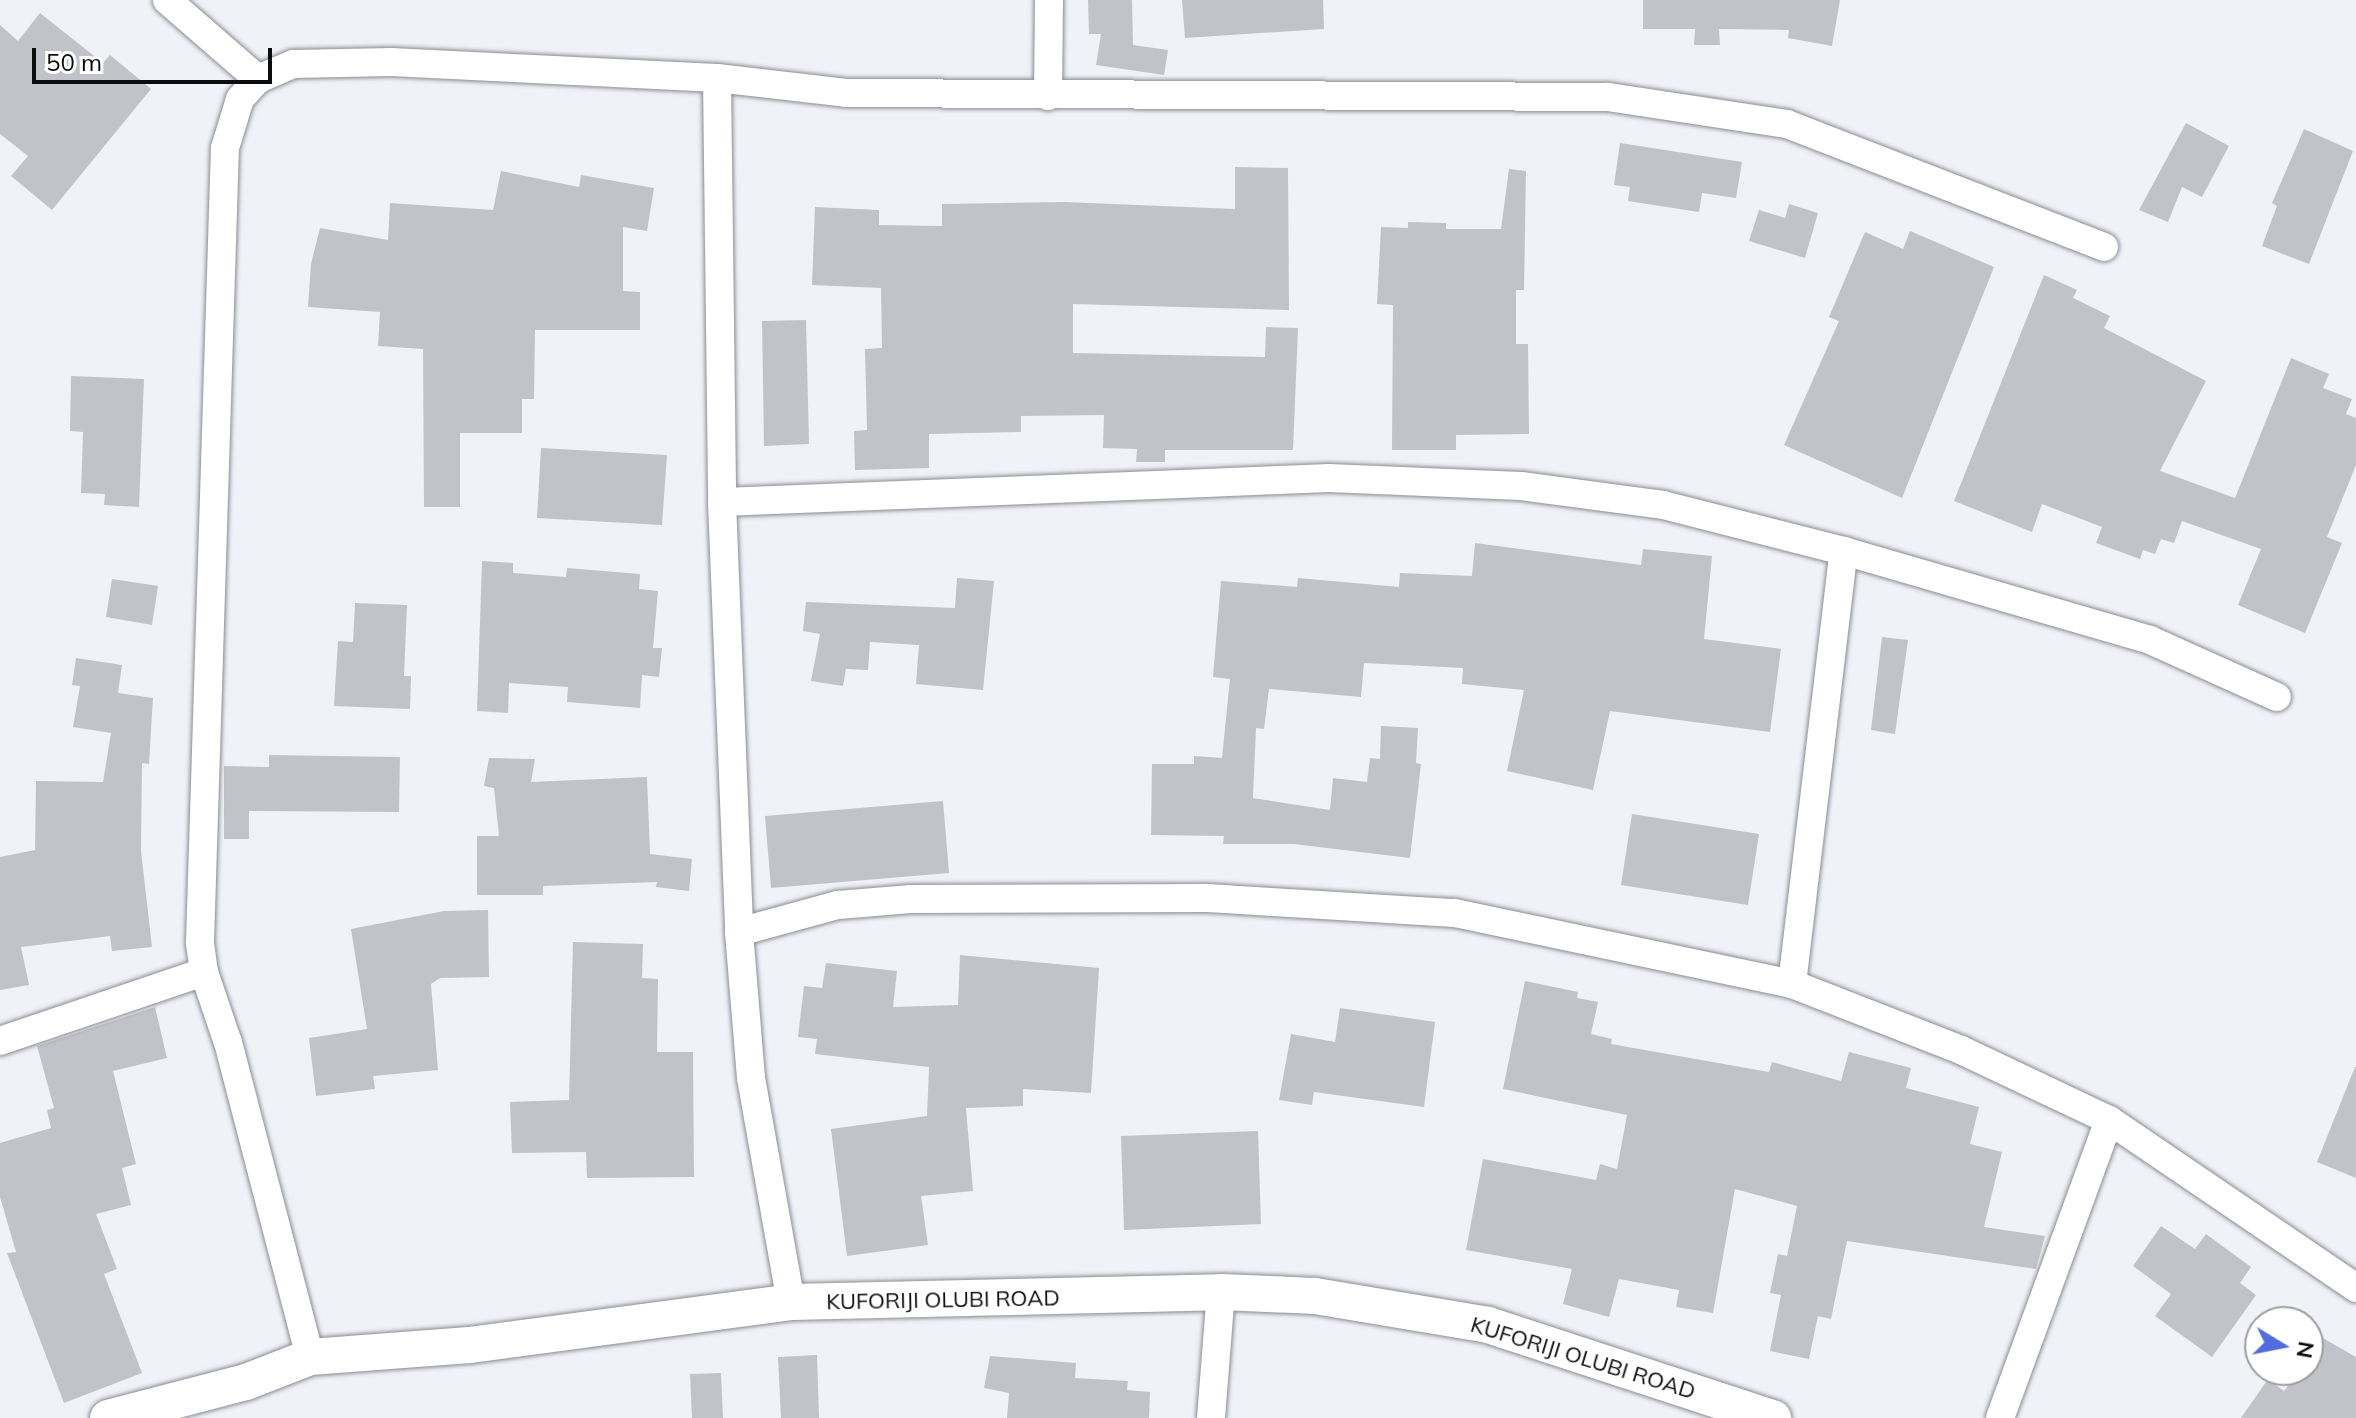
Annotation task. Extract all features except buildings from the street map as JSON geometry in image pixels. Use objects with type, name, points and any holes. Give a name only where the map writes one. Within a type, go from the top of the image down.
[{"type":"street","points":[[167,0],[258,79]]},
{"type":"street","points":[[1048,96],[1049,0]]},
{"type":"street","points":[[310,1357],[228,1043],[204,972],[200,942],[225,148],[240,99],[258,79],[293,64],[391,62],[717,78],[846,93],[1608,97],[1697,107],[1787,124],[2104,247]]},
{"type":"street","points":[[717,78],[722,502],[739,932],[751,1078],[791,1302]]},
{"type":"street","points":[[722,502],[1329,478],[1521,486],[1663,505],[1844,551],[2150,640],[2277,697]]},
{"type":"street","points":[[1792,984],[1844,551]]},
{"type":"street","points":[[739,932],[838,905],[911,899],[1207,898],[1455,913],[1792,984],[1961,1050],[2109,1120],[2356,1288]]},
{"type":"street","points":[[0,1041],[204,972]]},
{"type":"street","points":[[2000,1418],[2109,1120]]},
{"type":"street","points":[[1211,1418],[1221,1292]]},
{"type":"street","name":"KUFORIJI OLUBI ROAD","points":[[108,1418],[246,1382],[310,1357],[470,1345],[791,1302],[1221,1292],[1315,1296],[1488,1325],[1773,1418]]}]
